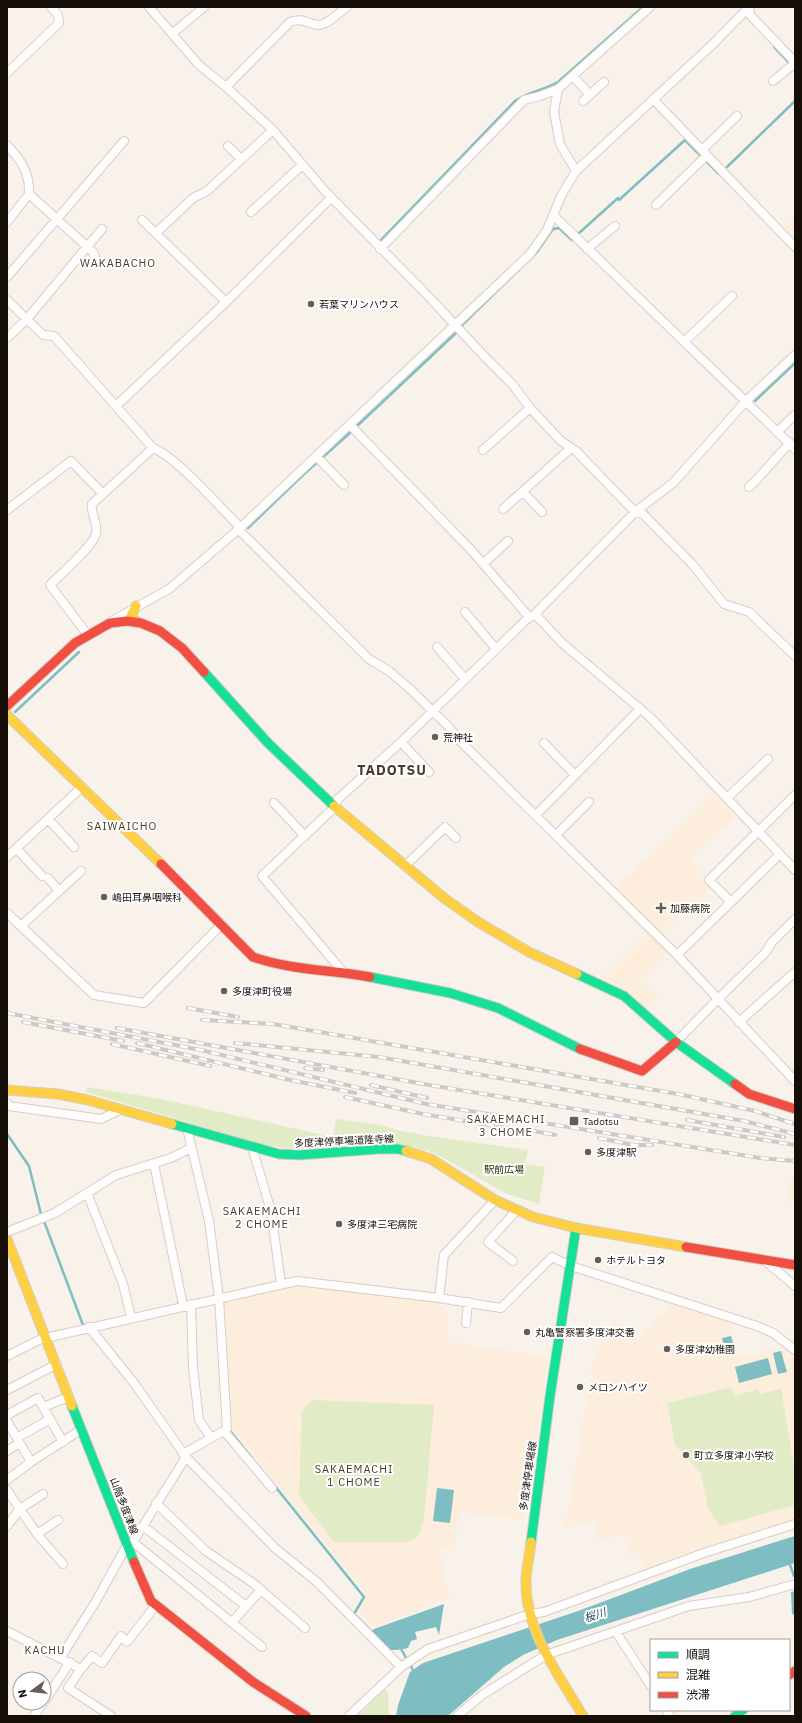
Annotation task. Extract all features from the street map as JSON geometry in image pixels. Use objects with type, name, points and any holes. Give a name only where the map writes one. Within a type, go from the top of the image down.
[{"type":"street","points":[[7,74],[59,23],[58,15],[52,7]]},
{"type":"street","points":[[149,7],[198,64],[226,87],[273,130],[331,198],[514,385],[530,408],[561,441],[571,448],[634,512],[643,514],[693,565],[724,604],[749,612],[795,656]]},
{"type":"street","points":[[172,34],[204,7]]},
{"type":"street","points":[[226,87],[290,22],[297,19],[305,20],[318,25],[325,23],[348,7]]},
{"type":"street","points":[[380,249],[524,100],[558,89],[650,7]]},
{"type":"street","points":[[749,7],[750,15],[794,64],[773,81]]},
{"type":"street","points":[[7,706],[75,642],[87,634],[110,623],[136,606],[169,589],[318,458],[350,424],[530,254],[548,230],[562,194],[576,171],[713,44],[749,7]]},
{"type":"street","points":[[573,76],[590,94]]},
{"type":"street","points":[[583,101],[604,82]]},
{"type":"street","points":[[558,89],[554,112],[560,144],[576,171]]},
{"type":"street","points":[[653,99],[704,156],[795,246]]},
{"type":"street","points":[[656,205],[704,156],[737,116]]},
{"type":"street","points":[[156,233],[193,198],[207,191],[273,130]]},
{"type":"street","points":[[7,277],[56,218],[124,141]]},
{"type":"street","points":[[7,145],[25,167],[29,183],[29,194],[7,222]]},
{"type":"street","points":[[228,146],[241,159]]},
{"type":"street","points":[[251,212],[302,164]]},
{"type":"street","points":[[29,194],[96,257]]},
{"type":"street","points":[[116,406],[226,302],[331,198]]},
{"type":"street","points":[[554,216],[792,446],[770,463],[767,470],[749,487]]},
{"type":"street","points":[[142,220],[226,302]]},
{"type":"street","points":[[587,249],[615,226]]},
{"type":"street","points":[[7,338],[27,319],[102,229]]},
{"type":"street","points":[[684,342],[732,296]]},
{"type":"street","points":[[7,300],[43,335],[54,336],[153,448],[163,451],[240,528],[242,533],[369,659],[389,671],[432,710],[460,741],[677,955],[795,1081]]},
{"type":"street","points":[[343,972],[262,876],[335,807],[338,799],[401,742],[496,648],[532,616],[634,512],[673,483],[746,401],[795,355]]},
{"type":"street","points":[[483,450],[530,408]]},
{"type":"street","points":[[778,431],[795,415]]},
{"type":"street","points":[[350,424],[532,616],[650,717],[780,854],[793,865]]},
{"type":"street","points":[[87,634],[50,585],[91,543],[96,534],[97,525],[91,509],[92,504],[153,448]]},
{"type":"street","points":[[503,509],[571,448]]},
{"type":"street","points":[[318,458],[344,485]]},
{"type":"street","points":[[7,510],[71,461],[103,494]]},
{"type":"street","points":[[523,492],[542,512]]},
{"type":"street","points":[[483,564],[508,541]]},
{"type":"street","points":[[136,606],[131,616],[137,622]]},
{"type":"street","points":[[464,612],[496,648]]},
{"type":"street","points":[[110,623],[127,621],[137,622],[160,631],[182,648],[268,743],[335,807],[444,898],[490,929],[529,952],[624,996],[676,1042],[749,1094],[795,1109]]},
{"type":"street","points":[[437,648],[465,679]]},
{"type":"street","points":[[536,815],[640,709]]},
{"type":"street","points":[[7,715],[222,924],[253,958],[270,963],[343,972],[450,993],[498,1008],[584,1051],[642,1071],[676,1042],[765,953],[772,942],[795,919]]},
{"type":"street","points":[[401,742],[428,772]]},
{"type":"street","points":[[544,743],[575,775]]},
{"type":"street","points":[[727,798],[768,759]]},
{"type":"street","points":[[7,856],[82,787]]},
{"type":"street","points":[[731,902],[709,880],[795,795]]},
{"type":"street","points":[[556,835],[590,802]]},
{"type":"street","points":[[274,803],[305,836]]},
{"type":"street","points":[[48,819],[74,847]]},
{"type":"street","points":[[405,866],[445,828],[456,838]]},
{"type":"street","points":[[16,848],[59,891]]},
{"type":"street","points":[[677,955],[780,854]]},
{"type":"street","points":[[21,926],[81,871]]},
{"type":"street","points":[[7,913],[94,995],[144,1003],[222,924]]},
{"type":"street","points":[[739,1022],[795,972]]},
{"type":"street","name":"多度津停車場道隆寺線","points":[[7,1090],[58,1094],[122,1109],[279,1154],[300,1155],[379,1149],[404,1151],[431,1159],[495,1200],[516,1211],[576,1228],[795,1265]]},
{"type":"street","points":[[7,1103],[9,1106],[101,1119],[122,1109]]},
{"type":"street","points":[[61,1657],[130,1544],[143,1526],[184,1456],[227,1429],[218,1298],[209,1221],[187,1128]]},
{"type":"street","points":[[252,1147],[271,1212],[281,1284]]},
{"type":"street","points":[[7,1232],[55,1213],[116,1175],[154,1164],[191,1148]]},
{"type":"street","points":[[154,1164],[187,1305],[199,1420],[211,1438]]},
{"type":"street","points":[[87,1193],[123,1284],[131,1317]]},
{"type":"street","points":[[439,1298],[444,1255],[495,1200]]},
{"type":"street","points":[[513,1261],[488,1242],[516,1211]]},
{"type":"street","name":"多度津停車場線","points":[[576,1228],[550,1396],[527,1569],[526,1598],[531,1618],[545,1652],[583,1716]]},
{"type":"street","name":"山階多度津線","points":[[7,1239],[82,1429],[130,1544],[143,1584],[151,1601],[253,1682],[306,1716]]},
{"type":"street","points":[[7,1356],[41,1339],[131,1317],[297,1281],[439,1298],[501,1308],[552,1257],[571,1266],[758,1326],[773,1333],[795,1350]]},
{"type":"street","points":[[763,1260],[795,1286]]},
{"type":"street","points":[[466,1323],[468,1302]]},
{"type":"street","points":[[89,1327],[134,1383],[184,1456],[275,1548],[317,1582],[401,1667]]},
{"type":"street","points":[[7,1390],[57,1364]]},
{"type":"street","points":[[43,1407],[70,1396]]},
{"type":"street","points":[[7,1415],[38,1398],[63,1442]]},
{"type":"street","points":[[7,1451],[18,1440],[50,1419]]},
{"type":"street","points":[[7,1421],[30,1462]]},
{"type":"street","points":[[7,1480],[30,1462],[82,1429]]},
{"type":"street","points":[[224,1431],[272,1488]]},
{"type":"street","points":[[7,1490],[37,1534],[63,1564]]},
{"type":"street","points":[[7,1526],[20,1509],[43,1494]]},
{"type":"street","points":[[156,1503],[206,1551],[261,1590],[306,1628]]},
{"type":"street","points":[[37,1534],[58,1520]]},
{"type":"street","points":[[348,1716],[401,1667],[428,1649],[531,1618],[704,1553],[795,1524]]},
{"type":"street","points":[[143,1526],[246,1606]]},
{"type":"street","points":[[130,1544],[262,1646]]},
{"type":"street","points":[[458,1716],[486,1692],[545,1652],[616,1632],[689,1606],[749,1597],[795,1584]]},
{"type":"street","points":[[232,1622],[261,1590]]},
{"type":"street","points":[[112,1716],[68,1688],[92,1656],[102,1663],[121,1636],[127,1642],[156,1604]]},
{"type":"street","points":[[7,1631],[61,1657],[81,1669]]},
{"type":"street","points":[[616,1632],[650,1684]]},
{"type":"street","points":[[52,1690],[70,1662]]},
{"type":"shaded area","points":[[795,217],[795,239],[784,227]]},
{"type":"shaded area","name":"加藤病院","points":[[715,794],[736,816],[689,859],[711,887],[656,938],[669,952],[639,981],[657,996],[646,1008],[628,995],[601,980],[654,927],[614,889]]},
{"type":"shaded area","points":[[793,1172],[795,1172],[795,1204],[788,1201]]},
{"type":"shaded area","points":[[298,1285],[363,1292],[438,1303],[448,1316],[447,1342],[548,1357],[525,1520],[459,1512],[455,1543],[439,1552],[449,1598],[374,1627],[358,1611],[367,1596],[232,1428],[221,1301]]},
{"type":"shaded area","name":"町立多度津小学校","points":[[674,1303],[729,1321],[739,1358],[785,1347],[795,1356],[795,1519],[698,1549],[644,1569],[640,1553],[630,1555],[624,1534],[600,1541],[595,1520],[565,1528],[593,1365],[602,1337],[616,1320],[637,1339]]},
{"type":"green space","name":"駅前広場","points":[[87,1087],[161,1099],[333,1137],[336,1119],[381,1125],[397,1130],[429,1136],[528,1150],[525,1164],[545,1167],[539,1204],[507,1194],[435,1153],[413,1147],[372,1142],[311,1149],[294,1149],[265,1145],[86,1092]]},
{"type":"green space","points":[[731,1387],[734,1396],[758,1389],[760,1394],[781,1389],[795,1473],[795,1505],[720,1526],[708,1509],[701,1473],[675,1445],[667,1403]]},
{"type":"green space","points":[[312,1400],[434,1405],[424,1519],[419,1535],[409,1542],[334,1542],[299,1495],[302,1411]]},
{"type":"green space","points":[[385,1689],[388,1691],[389,1716],[357,1716]]},
{"type":"water","points":[[731,1336],[736,1353],[726,1355],[722,1338]]},
{"type":"water","points":[[781,1351],[787,1372],[778,1374],[773,1353]]},
{"type":"water","points":[[768,1358],[772,1374],[739,1383],[735,1367]]},
{"type":"water","points":[[437,1488],[454,1490],[450,1523],[433,1521]]},
{"type":"water","name":"桜川","points":[[795,1536],[795,1563],[557,1640],[523,1655],[504,1667],[448,1716],[396,1716],[398,1705],[410,1672],[423,1663],[578,1611],[690,1569]]},
{"type":"water","points":[[795,1591],[795,1613],[792,1615],[791,1592]]},
{"type":"water","points":[[444,1604],[439,1635],[436,1627],[415,1632],[417,1639],[411,1641],[408,1648],[390,1650],[383,1646],[370,1633],[374,1629]]},
{"type":"waterway","points":[[381,240],[515,101],[525,95],[558,82],[643,7]]},
{"type":"waterway","points":[[774,47],[795,69]]},
{"type":"waterway","points":[[727,167],[795,101]]},
{"type":"waterway","points":[[578,234],[618,198],[619,200],[685,140],[719,174]]},
{"type":"waterway","points":[[461,326],[537,252],[553,229],[559,228],[572,240]]},
{"type":"waterway","points":[[357,426],[457,332]]},
{"type":"waterway","points":[[755,401],[795,363]]},
{"type":"waterway","points":[[248,528],[303,475],[352,431]]},
{"type":"waterway","points":[[15,712],[79,652]]},
{"type":"waterway","points":[[7,1134],[29,1166],[41,1214]]},
{"type":"waterway","points":[[44,1221],[83,1325]]},
{"type":"waterway","points":[[231,1432],[252,1458]]},
{"type":"waterway","points":[[274,1485],[364,1597],[354,1614],[374,1634]]},
{"type":"waterway","points":[[789,1562],[794,1576]]},
{"type":"waterway","points":[[400,1647],[414,1672]]},
{"type":"railway","points":[[188,1008],[238,1017]]},
{"type":"railway","points":[[7,1013],[201,1050],[426,1104],[760,1158],[795,1161]]},
{"type":"railway","points":[[202,1020],[273,1024],[678,1094],[755,1111],[795,1124]]},
{"type":"railway","points":[[23,1022],[123,1041]]},
{"type":"railway","points":[[117,1028],[429,1085],[795,1145]]},
{"type":"railway","points":[[137,1043],[290,1080],[355,1093]]},
{"type":"railway","points":[[235,1043],[379,1057],[744,1121],[795,1134]]},
{"type":"railway","points":[[112,1044],[210,1066]]},
{"type":"railway","points":[[305,1068],[323,1070]]},
{"type":"railway","points":[[371,1085],[427,1098]]},
{"type":"railway","points":[[345,1097],[423,1114],[507,1128]]},
{"type":"railway","points":[[687,1120],[784,1137]]},
{"type":"railway","points":[[528,1130],[555,1135]]},
{"type":"railway","points":[[599,1138],[634,1145],[652,1145]]},
{"type":"traffic: fast","points":[[204,672],[268,743],[334,806]]},
{"type":"traffic: fast","points":[[577,974],[624,996],[676,1042],[735,1084]]},
{"type":"traffic: fast","points":[[370,977],[450,993],[498,1008],[580,1049]]},
{"type":"traffic: fast","points":[[172,1124],[279,1154],[300,1155],[379,1149],[398,1149],[406,1151]]},
{"type":"traffic: fast","points":[[531,1542],[550,1396],[576,1228]]},
{"type":"traffic: fast","points":[[72,1406],[134,1562]]},
{"type":"traffic: fast","points":[[735,1716],[742,1711]]},
{"type":"traffic: slow","points":[[136,606],[131,616],[137,622]]},
{"type":"traffic: slow","points":[[7,715],[161,864]]},
{"type":"traffic: slow","points":[[334,806],[444,898],[478,922],[529,952],[577,974]]},
{"type":"traffic: slow","points":[[7,1090],[58,1094],[88,1100],[172,1124]]},
{"type":"traffic: slow","points":[[406,1151],[431,1159],[495,1200],[533,1217],[576,1228],[686,1247]]},
{"type":"traffic: slow","points":[[7,1239],[72,1406]]},
{"type":"traffic: slow","points":[[531,1542],[526,1581],[527,1599],[531,1617],[545,1652],[583,1716]]},
{"type":"traffic: jam","points":[[7,706],[75,643],[110,623],[127,621],[141,623],[160,631],[182,648],[204,672]]},
{"type":"traffic: jam","points":[[161,864],[253,957],[282,965],[370,977]]},
{"type":"traffic: jam","points":[[580,1049],[642,1071],[676,1042]]},
{"type":"traffic: jam","points":[[735,1084],[749,1094],[795,1109]]},
{"type":"traffic: jam","points":[[686,1247],[795,1265]]},
{"type":"traffic: jam","points":[[134,1562],[151,1601],[253,1682],[306,1716]]},
{"type":"traffic: jam","points":[[790,1674],[795,1671]]},
{"type":"place","name":"若葉マリンハウス","points":[[311,304]]},
{"type":"place","name":"荒神社","points":[[435,737]]},
{"type":"place","name":"嶋田耳鼻咽喉科","points":[[104,897]]},
{"type":"place","name":"加藤病院","points":[[661,908]]},
{"type":"place","name":"多度津町役場","points":[[224,991]]},
{"type":"place","name":"Tadotsu","points":[[574,1121]]},
{"type":"place","name":"多度津駅","points":[[588,1152]]},
{"type":"place","name":"多度津三宅病院","points":[[339,1224]]},
{"type":"place","name":"ホテルトヨタ","points":[[598,1260]]},
{"type":"place","name":"丸亀警察署多度津交番","points":[[527,1332]]},
{"type":"place","name":"多度津幼稚園","points":[[667,1349]]},
{"type":"place","name":"メロンハイツ","points":[[580,1387]]},
{"type":"place","name":"町立多度津小学校","points":[[686,1455]]},
{"type":"district","name":"WAKABACHO","points":[[118,263]]},
{"type":"district","name":"TADOTSU","points":[[392,770]]},
{"type":"district","name":"SAIWAICHO","points":[[122,826]]},
{"type":"district","name":"SAKAEMACHI 3 CHOME","points":[[506,1125]]},
{"type":"district","name":"SAKAEMACHI 2 CHOME","points":[[262,1217]]},
{"type":"district","name":"SAKAEMACHI 1 CHOME","points":[[354,1475]]},
{"type":"district","name":"KACHU","points":[[45,1650]]}]
